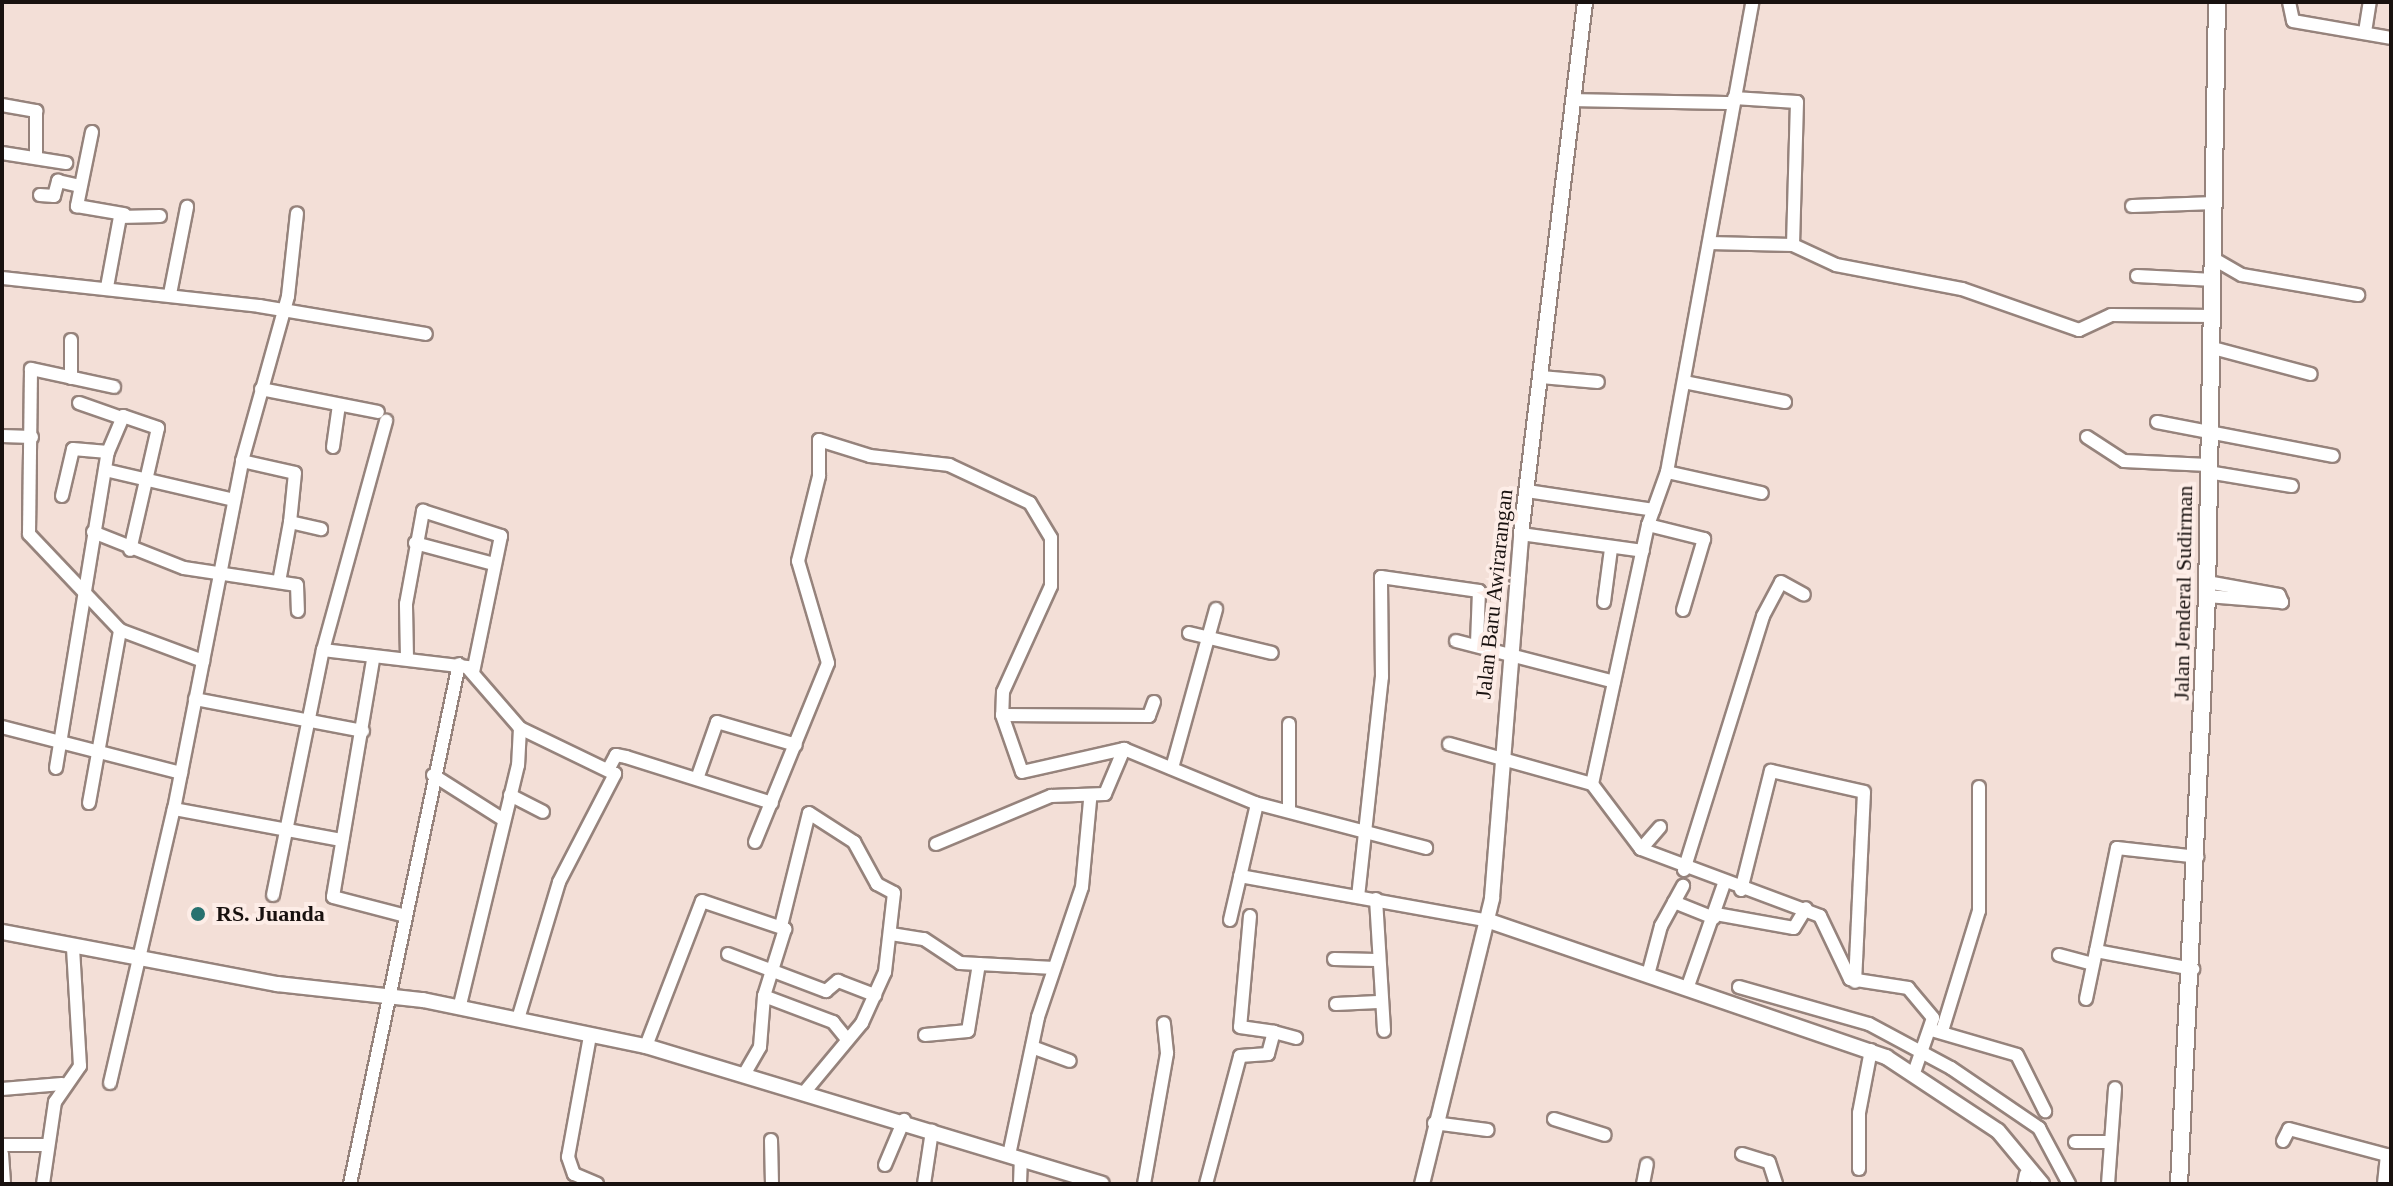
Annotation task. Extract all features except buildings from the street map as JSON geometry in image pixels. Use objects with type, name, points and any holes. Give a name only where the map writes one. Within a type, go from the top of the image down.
[{"type":"main road","name":"Jalan Jenderal Sudirman","points":[[2179,1184],[2193,969],[2207,589],[2217,2]]},
{"type":"street","name":"Jalan Baru Awirarangan","points":[[1422,1184],[1434,1123],[1489,921],[1500,758],[1521,534],[1585,2]]},
{"type":"street","points":[[1592,784],[1648,525],[1667,472],[1752,2]]},
{"type":"street","points":[[2289,2],[2293,21],[2391,38]]},
{"type":"street","points":[[2365,32],[2370,2]]},
{"type":"street","points":[[1575,100],[1797,102],[1793,245]]},
{"type":"street","points":[[2,105],[36,111],[36,154]]},
{"type":"street","points":[[92,132],[80,186],[79,208],[160,216]]},
{"type":"street","points":[[2,153],[36,154],[66,163]]},
{"type":"street","points":[[40,195],[54,196],[58,181],[80,186]]},
{"type":"street","points":[[2132,206],[2215,203]]},
{"type":"street","points":[[170,294],[187,207]]},
{"type":"street","points":[[110,1083],[136,955],[174,809],[242,461],[285,310],[297,213]]},
{"type":"street","points":[[107,287],[124,214]]},
{"type":"street","points":[[1709,243],[1793,245],[1836,265],[1962,289],[2079,330],[2111,315],[2213,316]]},
{"type":"street","points":[[2214,259],[2242,275],[2358,295]]},
{"type":"street","points":[[2137,276],[2214,280]]},
{"type":"street","points":[[2,278],[170,294],[426,334]]},
{"type":"street","points":[[71,340],[71,378]]},
{"type":"street","points":[[2213,348],[2311,374]]},
{"type":"street","points":[[114,387],[31,369],[29,534],[120,630],[203,661]]},
{"type":"street","points":[[1541,377],[1598,382]]},
{"type":"street","points":[[1684,382],[1785,402]]},
{"type":"street","points":[[261,389],[382,417],[323,650],[312,722],[273,895]]},
{"type":"street","points":[[79,403],[119,417],[158,423],[130,550]]},
{"type":"street","points":[[333,447],[339,405]]},
{"type":"street","points":[[56,768],[93,532],[108,452],[119,417]]},
{"type":"street","points":[[2157,422],[2210,427],[2333,456]]},
{"type":"street","points":[[2,436],[32,437]]},
{"type":"street","points":[[2087,437],[2124,461],[2208,469],[2292,486]]},
{"type":"street","points":[[755,842],[828,663],[798,561],[819,476],[816,452],[820,439],[870,456],[949,465],[1030,503],[1051,538],[1051,586],[1003,692],[1002,715],[1022,772],[1121,759],[1172,768],[1289,810],[1426,848]]},
{"type":"street","points":[[62,496],[73,449],[108,452]]},
{"type":"street","points":[[242,461],[295,473],[279,582]]},
{"type":"street","points":[[105,470],[234,500]]},
{"type":"street","points":[[1667,472],[1762,493]]},
{"type":"street","points":[[1527,491],[1654,510]]},
{"type":"street","points":[[407,658],[415,543],[423,511],[500,535],[473,672]]},
{"type":"street","points":[[290,522],[321,529]]},
{"type":"street","points":[[1648,525],[1704,539],[1683,610]]},
{"type":"street","points":[[93,532],[130,550],[221,573],[299,587],[298,611]]},
{"type":"street","points":[[1521,534],[1611,549],[1643,551]]},
{"type":"street","points":[[415,543],[494,564]]},
{"type":"street","points":[[1604,602],[1611,549]]},
{"type":"street","points":[[1358,897],[1382,677],[1383,575],[1479,591],[1477,643]]},
{"type":"street","points":[[1684,870],[1763,616],[1781,582],[1804,595]]},
{"type":"street","points":[[2207,589],[2279,595],[2282,602],[2207,589]]},
{"type":"street","points":[[1172,768],[1216,609]]},
{"type":"street","points":[[89,803],[120,630]]},
{"type":"street","points":[[1189,633],[1272,653]]},
{"type":"street","points":[[1456,641],[1477,643],[1614,682]]},
{"type":"street","points":[[323,650],[373,660]]},
{"type":"street","points":[[402,915],[333,897],[373,660],[378,653],[459,664],[473,672],[520,728],[615,774],[559,882],[518,1019]]},
{"type":"street","points":[[350,1184],[402,915],[459,664]]},
{"type":"street","points":[[195,699],[363,731]]},
{"type":"street","points":[[1002,715],[1146,716],[1154,702]]},
{"type":"street","points":[[698,776],[717,722],[796,745]]},
{"type":"street","points":[[1289,724],[1289,810]]},
{"type":"street","points":[[2,727],[61,738],[181,773]]},
{"type":"street","points":[[459,1008],[510,795],[520,728]]},
{"type":"street","points":[[1449,744],[1592,784],[1641,849],[1684,870],[1806,908],[1825,923],[1855,982]]},
{"type":"street","points":[[608,770],[616,755],[683,780],[698,776],[772,803]]},
{"type":"street","points":[[936,844],[1051,796],[1090,800],[1114,786],[1121,759]]},
{"type":"street","points":[[1741,890],[1771,771],[1864,792],[1855,982]]},
{"type":"street","points":[[433,775],[504,820]]},
{"type":"street","points":[[1915,1072],[1938,1031],[1979,911],[1979,787]]},
{"type":"street","points":[[510,795],[543,812]]},
{"type":"street","points":[[1020,1184],[1015,1157],[1032,1047],[1054,968],[1082,887],[1090,800]]},
{"type":"street","points":[[1230,920],[1256,808]]},
{"type":"street","points":[[174,809],[342,840]]},
{"type":"street","points":[[746,1071],[760,1047],[764,996],[773,970],[809,813],[854,842],[877,884],[894,893],[891,934],[875,995],[847,1039],[807,1089]]},
{"type":"street","points":[[1641,849],[1660,827]]},
{"type":"street","points":[[2086,999],[2117,848],[2198,857]]},
{"type":"street","points":[[1240,876],[1489,921],[1651,962],[1690,980],[1925,1056],[2005,1122],[2025,1179],[2042,1184]]},
{"type":"street","points":[[1690,980],[1724,884]]},
{"type":"street","points":[[1651,962],[1683,886]]},
{"type":"street","points":[[1376,899],[1378,1002],[1384,1031]]},
{"type":"street","points":[[646,1046],[696,902],[781,926]]},
{"type":"street","points":[[1674,902],[1715,916],[1794,928],[1806,908]]},
{"type":"street","points":[[1250,916],[1240,1027],[1296,1038]]},
{"type":"street","points":[[2,932],[277,984],[387,995],[646,1046],[807,1089],[1102,1184]]},
{"type":"street","points":[[891,934],[924,939],[948,958],[979,964],[1054,968]]},
{"type":"street","points":[[2,1089],[62,1084],[77,1078],[80,1066],[73,947]]},
{"type":"street","points":[[728,954],[826,991],[838,981],[875,995]]},
{"type":"street","points":[[2059,955],[2193,969]]},
{"type":"street","points":[[1334,959],[1376,960]]},
{"type":"street","points":[[925,1035],[968,1031],[979,964]]},
{"type":"street","points":[[1855,982],[1915,992],[1938,1031]]},
{"type":"street","points":[[1739,987],[1756,1002]]},
{"type":"street","points":[[764,996],[833,1022],[847,1039]]},
{"type":"street","points":[[1336,1004],[1378,1002]]},
{"type":"street","points":[[1774,1007],[1835,1027],[1871,1050],[2005,1122],[2039,1128],[2069,1184]]},
{"type":"street","points":[[1144,1184],[1167,1053],[1164,1023]]},
{"type":"street","points":[[1938,1031],[2017,1055],[2045,1111]]},
{"type":"street","points":[[1206,1184],[1240,1056],[1268,1054],[1274,1032]]},
{"type":"street","points":[[590,1036],[568,1157],[574,1174],[597,1184]]},
{"type":"street","points":[[1032,1047],[1070,1061]]},
{"type":"street","points":[[1859,1169],[1859,1113],[1871,1050]]},
{"type":"street","points":[[43,1184],[46,1145],[62,1084]]},
{"type":"street","points":[[2108,1184],[2115,1088]]},
{"type":"street","points":[[1554,1119],[1605,1135]]},
{"type":"street","points":[[885,1165],[904,1120]]},
{"type":"street","points":[[1434,1123],[1488,1130]]},
{"type":"street","points":[[2283,1141],[2289,1129],[2387,1155],[2384,1184]]},
{"type":"street","points":[[924,1184],[932,1131]]},
{"type":"street","points":[[771,1140],[772,1184]]},
{"type":"street","points":[[2075,1142],[2111,1142]]},
{"type":"street","points":[[2,1145],[46,1145]]},
{"type":"street","points":[[2,1154],[4,1184]]},
{"type":"street","points":[[1742,1154],[1769,1162],[1776,1184]]},
{"type":"street","points":[[1643,1184],[1647,1164]]},
{"type":"place","name":"RS. Juanda","points":[[198,914]]}]
